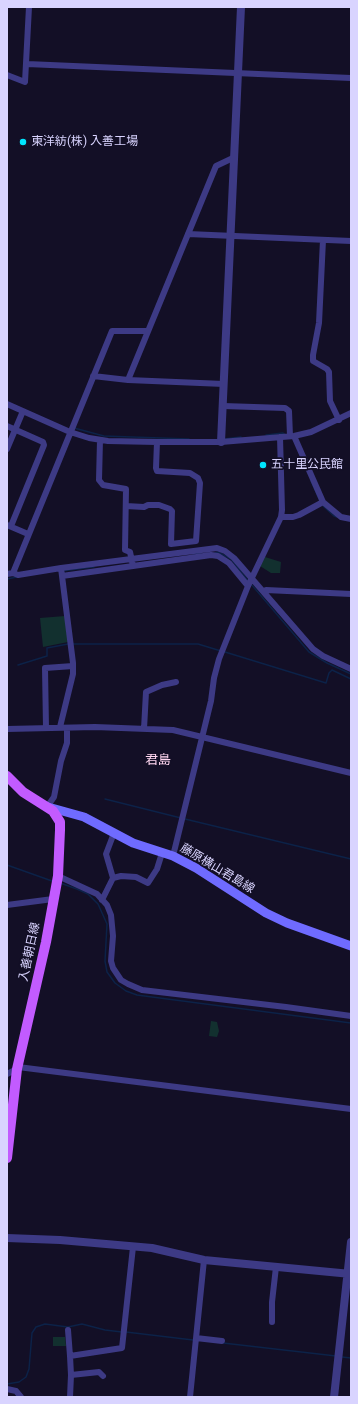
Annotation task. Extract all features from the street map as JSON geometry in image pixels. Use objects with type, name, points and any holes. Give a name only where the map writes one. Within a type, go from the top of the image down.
[{"type":"main road","name":"入善朝日線","points":[[7,776],[23,792],[53,811],[60,822],[58,876],[46,942],[18,1068],[7,1158]]},
{"type":"main road","name":"藤原横山君島線","points":[[47,807],[84,817],[133,844],[173,856],[196,868],[266,913],[287,923],[351,946]]},
{"type":"street","points":[[7,75],[25,82],[29,7]]},
{"type":"street","points":[[221,442],[241,7]]},
{"type":"street","points":[[27,64],[351,78]]},
{"type":"street","points":[[128,380],[216,166],[235,157]]},
{"type":"street","points":[[188,234],[351,241]]},
{"type":"street","points":[[323,240],[319,323],[313,361],[327,369],[329,372],[330,401],[339,420]]},
{"type":"street","points":[[148,331],[112,331],[28,534],[10,573],[18,575],[132,558],[216,548],[225,551],[234,558],[313,649],[323,656],[351,669]]},
{"type":"street","points":[[93,376],[128,380],[224,384]]},
{"type":"street","points":[[7,404],[70,432],[100,440],[157,442],[221,442],[292,436],[311,432],[351,413]]},
{"type":"street","points":[[223,406],[285,408],[289,411],[292,436],[323,502],[341,517],[351,519]]},
{"type":"street","points":[[7,449],[23,411]]},
{"type":"street","points":[[7,426],[43,442],[44,445],[9,525],[28,534]]},
{"type":"street","points":[[173,856],[211,701],[214,678],[219,659],[248,586],[281,516],[280,437]]},
{"type":"street","points":[[100,440],[99,480],[103,485],[126,490],[125,550],[130,552],[133,566]]},
{"type":"street","points":[[126,506],[159,505],[170,509],[172,511],[171,544],[196,541],[200,483],[198,478],[190,474],[157,471],[157,442]]},
{"type":"street","points":[[281,516],[293,517],[299,515],[323,502]]},
{"type":"street","points":[[62,576],[211,555],[218,556],[229,563],[248,586]]},
{"type":"street","points":[[60,727],[73,674],[61,568]]},
{"type":"street","points":[[263,591],[351,594]]},
{"type":"street","points":[[46,728],[44,668],[73,666]]},
{"type":"street","points":[[144,729],[146,692],[162,685],[176,682]]},
{"type":"street","points":[[7,730],[95,727],[173,730],[351,773]]},
{"type":"street","points":[[47,807],[54,797],[61,761],[67,744],[67,728]]},
{"type":"street","points":[[102,900],[113,878],[106,854],[114,833]]},
{"type":"street","points":[[113,878],[121,876],[136,877],[148,883],[158,869],[162,852]]},
{"type":"street","points":[[58,876],[97,894],[107,905],[111,915],[114,936],[111,961],[113,968],[121,980],[128,984],[142,990],[351,1016]]},
{"type":"street","points":[[7,905],[53,899]]},
{"type":"street","points":[[7,1074],[18,1068],[351,1109]]},
{"type":"street","points":[[7,1238],[60,1240],[152,1248],[204,1260],[349,1274]]},
{"type":"street","points":[[334,1397],[349,1274],[351,1242]]},
{"type":"street","points":[[70,1356],[122,1348],[133,1247]]},
{"type":"street","points":[[190,1397],[204,1260]]},
{"type":"street","points":[[272,1322],[272,1302],[276,1267]]},
{"type":"street","points":[[68,1330],[71,1375],[70,1397]]},
{"type":"street","points":[[196,1338],[222,1341]]},
{"type":"street","points":[[71,1375],[99,1372],[103,1376]]},
{"type":"street","points":[[7,1389],[16,1392],[21,1397]]},
{"type":"green space","points":[[265,557],[281,562],[280,573],[271,573],[260,566]]},
{"type":"green space","points":[[65,616],[68,642],[43,647],[40,618]]},
{"type":"green space","points":[[211,1021],[217,1022],[219,1031],[217,1037],[209,1036]]},
{"type":"green space","points":[[53,1337],[65,1337],[66,1346],[53,1346]]},
{"type":"waterway","points":[[74,428],[104,436],[189,439]]},
{"type":"waterway","points":[[266,435],[283,433],[286,435]]},
{"type":"waterway","points":[[224,439],[241,437]]},
{"type":"waterway","points":[[311,481],[320,501]]},
{"type":"waterway","points":[[322,505],[337,517]]},
{"type":"waterway","points":[[215,553],[218,552],[231,559],[249,582]]},
{"type":"waterway","points":[[193,554],[201,553]]},
{"type":"waterway","points":[[62,571],[94,567]]},
{"type":"waterway","points":[[7,579],[17,577]]},
{"type":"waterway","points":[[251,584],[309,652],[327,663],[351,674]]},
{"type":"waterway","points":[[18,665],[47,656],[47,648],[68,644]]},
{"type":"waterway","points":[[72,644],[198,644],[221,651]]},
{"type":"waterway","points":[[225,652],[326,683],[329,673],[332,670],[351,679]]},
{"type":"waterway","points":[[105,799],[181,818]]},
{"type":"waterway","points":[[185,819],[351,859]]},
{"type":"waterway","points":[[7,865],[52,881]]},
{"type":"waterway","points":[[60,883],[88,894],[98,904],[107,924],[105,961],[107,972],[115,983],[126,991],[137,995],[351,1023]]},
{"type":"waterway","points":[[7,1384],[19,1382],[26,1377],[29,1369],[32,1333],[36,1327],[45,1324],[68,1327],[82,1324],[105,1330],[122,1332]]},
{"type":"waterway","points":[[126,1332],[193,1340]]},
{"type":"waterway","points":[[223,1343],[336,1356]]},
{"type":"waterway","points":[[342,1357],[351,1358]]},
{"type":"place","name":"東洋紡(株) 入善工場","points":[[23,142]]},
{"type":"place","name":"五十里公民館","points":[[263,465]]},
{"type":"district","name":"君島","points":[[158,761]]}]
